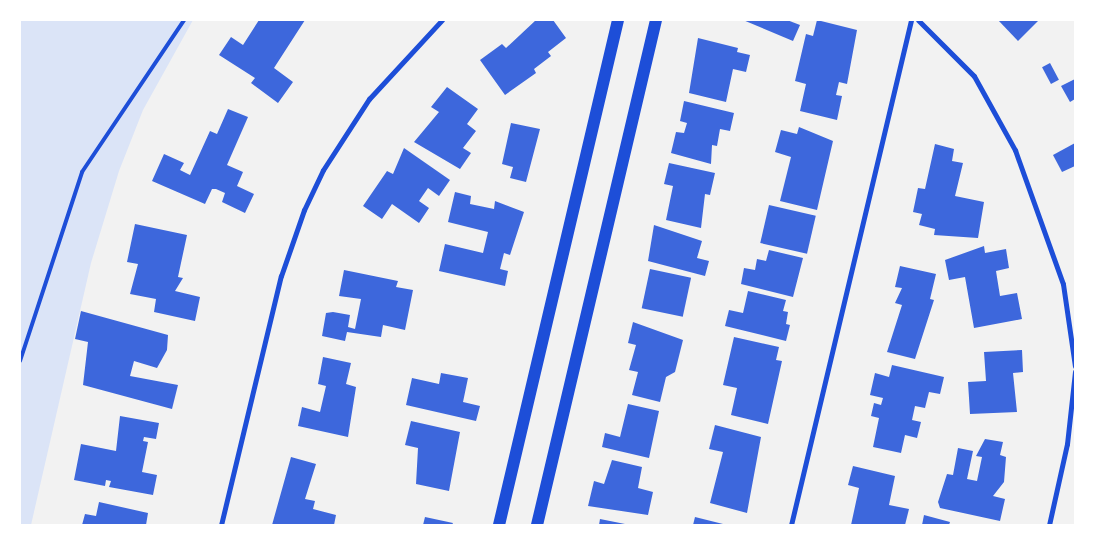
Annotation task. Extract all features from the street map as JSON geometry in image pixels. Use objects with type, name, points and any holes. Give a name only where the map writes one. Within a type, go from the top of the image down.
[{"type":"main road","points":[[499,525],[618,20]]},
{"type":"main road","points":[[537,525],[656,20]]},
{"type":"street","points":[[221,525],[281,276],[304,210],[324,170],[369,99],[442,20]]},
{"type":"street","points":[[791,525],[911,20]]},
{"type":"street","points":[[918,20],[974,76],[1015,150],[1065,291],[1075,366]]},
{"type":"street","points":[[1049,525],[1067,444],[1075,371]]},
{"type":"lane","points":[[20,361],[82,172],[184,20]]},
{"type":"shaded area","points":[[20,20],[193,20],[143,110],[119,171],[91,263],[31,525],[20,525]]},
{"type":"building","points":[[259,20],[305,20],[274,68],[293,82],[278,103],[251,83],[255,78],[219,55],[231,37],[243,45]]},
{"type":"building","points":[[536,20],[553,20],[566,38],[548,52],[551,56],[534,69],[536,73],[505,95],[480,60],[502,44],[506,48]]},
{"type":"building","points":[[743,20],[787,20],[800,25],[793,41]]},
{"type":"building","points":[[817,20],[857,30],[847,84],[839,82],[836,95],[842,96],[837,120],[800,111],[806,84],[795,81],[806,34],[813,36]]},
{"type":"building","points":[[998,20],[1039,20],[1018,41]]},
{"type":"building","points":[[698,38],[738,48],[737,52],[750,55],[746,72],[733,69],[726,102],[689,93]]},
{"type":"building","points":[[1050,63],[1059,80],[1051,84],[1042,67]]},
{"type":"building","points":[[1075,79],[1075,99],[1070,102],[1061,86]]},
{"type":"building","points":[[447,87],[478,109],[467,124],[476,131],[463,148],[471,153],[460,169],[414,142],[439,112],[431,107]]},
{"type":"building","points":[[684,101],[734,113],[730,131],[720,129],[717,146],[712,145],[711,164],[671,153],[676,132],[684,133],[687,123],[680,121]]},
{"type":"building","points":[[228,109],[248,117],[227,165],[243,172],[237,186],[254,194],[245,213],[222,202],[225,193],[216,189],[212,189],[205,204],[152,181],[164,154],[184,163],[180,170],[190,175],[210,131],[217,134]]},
{"type":"building","points":[[511,123],[540,129],[526,182],[510,178],[513,167],[502,164]]},
{"type":"building","points":[[799,127],[833,141],[817,210],[780,201],[791,157],[775,152],[781,130],[797,134]]},
{"type":"building","points":[[1075,143],[1075,166],[1062,172],[1053,155]]},
{"type":"building","points":[[935,144],[954,149],[952,161],[963,163],[955,196],[984,202],[978,238],[934,235],[935,229],[919,225],[922,214],[913,212],[918,188],[925,189]]},
{"type":"building","points":[[404,148],[450,180],[439,196],[428,188],[419,201],[429,208],[419,223],[392,204],[382,219],[363,206],[387,171],[393,174]]},
{"type":"building","points":[[669,163],[715,173],[710,195],[705,194],[701,228],[666,220],[673,186],[664,184]]},
{"type":"building","points":[[455,192],[471,196],[470,204],[494,209],[495,201],[524,212],[510,255],[504,253],[500,269],[508,271],[505,286],[439,271],[445,244],[483,253],[488,232],[448,222]]},
{"type":"building","points":[[769,205],[816,216],[807,254],[760,243]]},
{"type":"building","points":[[135,224],[187,235],[178,277],[183,278],[175,291],[200,297],[195,321],[154,312],[156,299],[130,294],[138,264],[127,262]]},
{"type":"building","points":[[654,225],[702,241],[697,258],[709,261],[705,276],[648,261]]},
{"type":"building","points":[[984,246],[985,253],[1006,249],[1009,268],[996,271],[1000,296],[1017,293],[1022,319],[974,328],[965,277],[949,280],[945,260]]},
{"type":"building","points":[[769,250],[803,258],[793,297],[741,284],[744,268],[755,270],[757,259],[766,261]]},
{"type":"building","points":[[900,266],[936,274],[930,299],[934,300],[915,359],[887,352],[902,305],[895,303],[902,288],[895,287]]},
{"type":"building","points":[[650,269],[691,278],[683,317],[642,308]]},
{"type":"building","points":[[344,270],[398,281],[396,287],[413,290],[405,330],[383,325],[381,337],[347,332],[345,341],[322,336],[326,313],[333,312],[350,315],[348,327],[355,329],[361,299],[339,296]]},
{"type":"building","points":[[748,291],[786,300],[783,311],[788,312],[786,324],[790,325],[786,341],[725,326],[729,310],[743,313]]},
{"type":"building","points":[[81,311],[168,335],[167,350],[157,368],[134,361],[130,376],[178,385],[172,409],[83,385],[88,342],[75,339]]},
{"type":"building","points":[[633,322],[683,340],[675,372],[666,377],[660,402],[632,395],[638,372],[629,370],[636,345],[628,343]]},
{"type":"building","points":[[734,337],[779,347],[776,360],[782,361],[768,424],[731,415],[737,388],[723,385]]},
{"type":"building","points":[[1022,350],[1023,372],[1013,373],[1017,412],[970,414],[968,382],[986,381],[984,352]]},
{"type":"building","points":[[323,357],[351,363],[346,384],[356,387],[348,437],[298,426],[302,407],[320,412],[326,386],[318,384]]},
{"type":"building","points":[[892,365],[944,377],[940,394],[929,392],[925,408],[915,406],[912,420],[921,422],[917,438],[905,435],[901,453],[873,447],[879,418],[871,416],[874,403],[881,405],[883,398],[870,395],[875,373],[889,377]]},
{"type":"building","points":[[441,373],[468,378],[463,402],[480,406],[476,421],[406,405],[412,378],[439,384]]},
{"type":"building","points":[[628,404],[659,411],[649,458],[602,447],[605,433],[620,437]]},
{"type":"building","points":[[120,416],[159,423],[156,439],[144,437],[143,441],[148,442],[142,472],[157,475],[153,495],[109,487],[111,481],[106,480],[105,486],[74,480],[81,444],[116,451]]},
{"type":"building","points":[[411,421],[460,432],[449,491],[416,484],[418,448],[405,445]]},
{"type":"building","points":[[715,425],[761,437],[747,513],[710,503],[723,452],[709,449]]},
{"type":"building","points":[[985,439],[1003,442],[1000,455],[1006,457],[1004,482],[993,496],[1005,499],[1000,521],[940,508],[938,502],[947,474],[953,475],[958,448],[973,451],[967,479],[977,481],[982,457],[976,456]]},
{"type":"building","points":[[291,457],[316,464],[305,499],[315,501],[313,509],[336,515],[334,525],[272,525]]},
{"type":"building","points":[[612,460],[642,467],[638,488],[653,492],[648,515],[588,506],[594,481],[604,484]]},
{"type":"building","points":[[853,466],[895,476],[889,505],[909,509],[905,525],[851,525],[859,488],[848,485]]},
{"type":"building","points":[[99,502],[148,513],[146,525],[82,525],[85,514],[96,516]]},
{"type":"building","points":[[924,515],[950,522],[949,525],[922,525]]},
{"type":"building","points":[[425,517],[453,523],[452,525],[423,525]]},
{"type":"building","points":[[695,517],[723,524],[723,525],[693,525]]},
{"type":"building","points":[[600,519],[625,524],[625,525],[599,525]]}]
